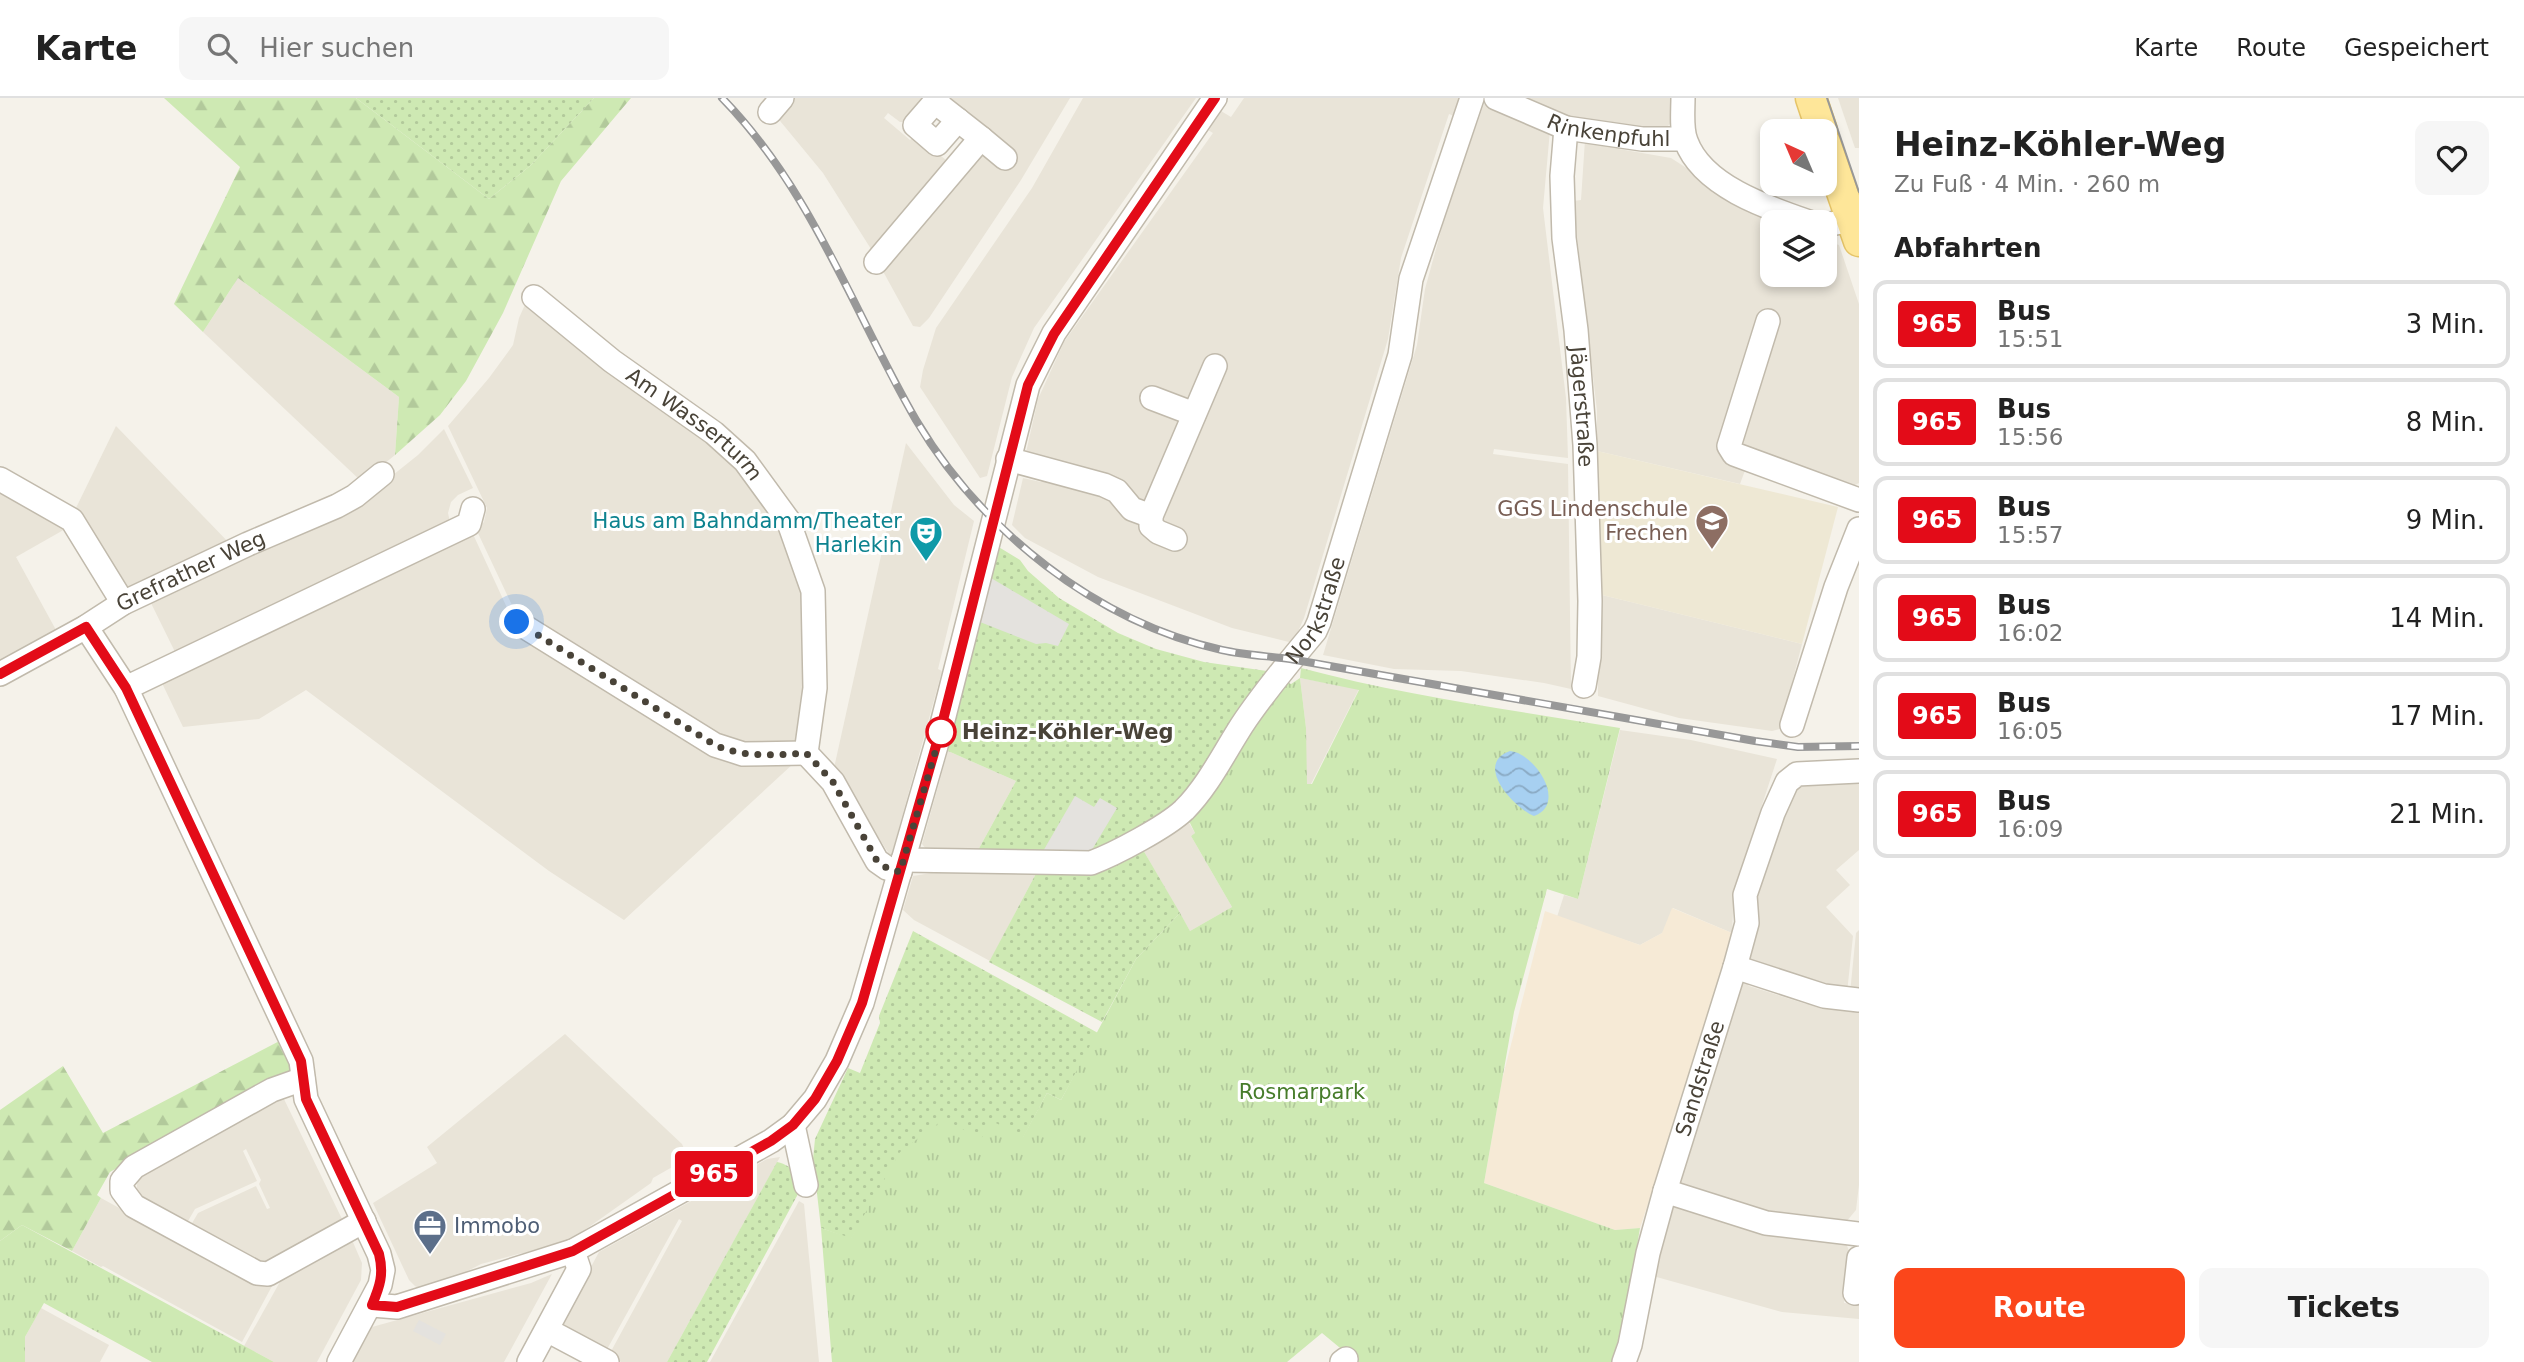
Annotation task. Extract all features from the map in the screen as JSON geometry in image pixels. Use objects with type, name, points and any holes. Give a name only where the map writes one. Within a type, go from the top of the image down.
[{"type":"main road","points":[[1811,98],[1818,119]]},
{"type":"main road","points":[[1837,196],[1845,229]]},
{"type":"street","points":[[372,1305],[397,1307],[573,1251],[757,1150],[793,1125],[815,1099],[837,1061],[862,1003],[940,732],[1028,385],[1054,334],[1215,98]]},
{"type":"street","name":"Norkstraße","points":[[902,866],[1091,863],[1165,823],[1190,804],[1262,697],[1315,631],[1319,622],[1400,355],[1412,279],[1472,98]]},
{"type":"street","name":"Rinkenpfuhl","points":[[1496,98],[1566,128],[1642,139],[1684,139]]},
{"type":"street","points":[[1683,98],[1684,139],[1692,155],[1725,185],[1754,203],[1774,210]]},
{"type":"street","points":[[958,120],[937,144],[915,125],[937,100],[1005,158]]},
{"type":"street","name":"Jägerstraße","points":[[1566,128],[1562,176],[1564,238],[1576,330],[1585,445],[1590,601],[1589,657],[1584,686]]},
{"type":"street","points":[[876,262],[981,138]]},
{"type":"street","name":"Am Wasserturm","points":[[534,297],[612,361],[715,433],[745,461],[788,520],[813,591],[815,688],[806,753]]},
{"type":"street","points":[[1768,321],[1729,446],[1734,454],[1859,500]]},
{"type":"street","points":[[1175,539],[1151,526],[1151,516],[1215,366]]},
{"type":"street","points":[[1152,398],[1194,414]]},
{"type":"street","points":[[1008,459],[1104,485],[1117,491],[1132,509],[1151,516]]},
{"type":"street","name":"Grefrather Weg","points":[[0,674],[123,604],[248,544],[337,506],[355,496],[382,474]]},
{"type":"street","points":[[0,479],[72,520],[123,604]]},
{"type":"street","points":[[126,688],[469,524],[473,509]]},
{"type":"street","points":[[1793,725],[1836,587],[1859,529]]},
{"type":"street","points":[[517,622],[715,745],[743,754],[806,753],[833,782],[877,861],[887,868],[902,866]]},
{"type":"street","points":[[86,627],[126,688],[301,1061],[306,1099],[379,1254],[383,1270],[380,1286],[339,1362]]},
{"type":"street","name":"Sandstraße","points":[[1624,1362],[1664,1191],[1747,923],[1745,895],[1761,844],[1787,782],[1792,777],[1805,772],[1859,771]]},
{"type":"street","points":[[1735,967],[1824,996],[1859,1000]]},
{"type":"street","points":[[303,1079],[272,1090],[134,1167],[122,1181],[122,1190],[134,1206],[257,1273],[268,1274],[364,1221]]},
{"type":"street","points":[[793,1125],[806,1185]]},
{"type":"street","points":[[1664,1191],[1766,1223],[1859,1234]]},
{"type":"street","points":[[529,1362],[579,1269],[573,1251]]},
{"type":"street","points":[[1855,1293],[1859,1258]]},
{"type":"street","points":[[547,1330],[607,1362]]},
{"type":"shaded area","points":[[784,98],[928,98],[909,122],[900,122],[888,113],[884,118],[910,140],[915,135],[951,164],[878,251],[871,249],[823,173],[776,116]]},
{"type":"shaded area","points":[[948,98],[1070,98],[1021,180],[929,318],[920,327],[913,326],[879,264],[980,146]]},
{"type":"shaded area","points":[[1083,98],[1196,98],[1034,328],[1012,377],[987,476],[980,478],[920,387],[923,370],[936,328],[1032,188]]},
{"type":"shaded area","points":[[1244,98],[1463,98],[1459,118],[1449,114],[1401,258],[1388,339],[1304,618],[1293,643],[1232,628],[1098,577],[1025,538],[1012,525],[1023,478],[1041,482],[1059,465],[1025,457],[1038,399],[1064,342],[1213,133],[1208,130],[1221,111],[1231,117]]},
{"type":"shaded area","points":[[1530,98],[1670,98],[1673,121],[1667,127],[1630,132],[1565,122],[1528,102]]},
{"type":"shaded area","points":[[1838,98],[1859,98],[1859,148],[1855,148]]},
{"type":"shaded area","points":[[1484,104],[1550,130],[1543,208],[1566,398],[1568,458],[1494,449],[1493,454],[1568,464],[1571,689],[1461,671],[1394,669],[1323,655],[1417,345],[1425,289],[1447,209]]},
{"type":"shaded area","points":[[1585,140],[1620,144],[1619,149],[1671,158],[1760,211],[1760,287],[1837,287],[1839,245],[1859,304],[1859,483],[1851,487],[1747,465],[1740,484],[1597,451],[1597,411],[1573,201],[1581,200]]},
{"type":"shaded area","points":[[238,278],[399,397],[395,455],[362,482],[203,332]]},
{"type":"shaded area","points":[[528,298],[691,426],[743,471],[782,526],[805,604],[808,673],[796,748],[727,746],[518,618],[476,529],[484,522],[487,508],[448,426],[513,345],[519,318]]},
{"type":"shaded area","points":[[116,426],[232,546],[123,592],[75,510]]},
{"type":"shaded area","points":[[444,429],[473,488],[458,495],[451,502],[448,513],[450,522],[177,656],[148,597],[378,487],[418,455]]},
{"type":"shaded area","points":[[906,443],[954,505],[974,521],[938,669],[942,671],[891,857],[834,768]]},
{"type":"shaded area","name":"GGS Lindenschule Frechen","points":[[1597,451],[1838,507],[1802,644],[1598,594]]},
{"type":"shaded area","points":[[0,491],[67,528],[16,557],[56,630],[0,661]]},
{"type":"shaded area","points":[[472,532],[515,625],[688,737],[794,763],[624,920],[549,871],[306,690],[259,719],[183,727],[161,681]]},
{"type":"shaded area","points":[[991,578],[1069,624],[1058,646],[1036,644],[980,622]]},
{"type":"shaded area","points":[[1598,594],[1802,644],[1780,729],[1772,731],[1679,718],[1598,696]]},
{"type":"shaded area","points":[[1300,678],[1359,689],[1311,784],[1306,785],[1306,728]]},
{"type":"shaded area","points":[[1620,730],[1691,740],[1777,759],[1734,891],[1732,933],[1673,908],[1664,932],[1640,945],[1557,917],[1564,895],[1578,899]]},
{"type":"shaded area","points":[[948,751],[1016,781],[977,852],[926,849],[922,844]]},
{"type":"shaded area","points":[[1809,782],[1859,783],[1859,850],[1836,870],[1850,885],[1826,907],[1853,936],[1847,993],[1748,964],[1753,907],[1794,788]]},
{"type":"shaded area","points":[[1075,796],[1094,807],[1100,798],[1117,808],[1087,858],[1042,853]]},
{"type":"shaded area","points":[[1181,818],[1189,823],[1195,833],[1191,836],[1232,907],[1190,931],[1139,843]]},
{"type":"shaded area","points":[[1040,866],[990,961],[914,920],[903,910],[913,876],[931,873],[931,868]]},
{"type":"shaded area","points":[[1672,908],[1732,933],[1703,1036],[1640,1228],[1615,1230],[1484,1183],[1502,1080],[1545,911],[1640,945],[1662,933]]},
{"type":"shaded area","points":[[1859,930],[1859,994],[1850,993],[1856,933]]},
{"type":"shaded area","points":[[1744,979],[1749,986],[1806,1004],[1813,1000],[1859,1008],[1859,1185],[1856,1210],[1846,1222],[1838,1224],[1832,1218],[1772,1211],[1765,1216],[1753,1213],[1749,1205],[1675,1184],[1736,982]]},
{"type":"shaded area","points":[[565,1034],[682,1144],[688,1158],[653,1178],[651,1183],[579,1234],[547,1249],[481,1264],[454,1278],[418,1288],[409,1280],[373,1203],[437,1163],[427,1147]]},
{"type":"shaded area","points":[[283,1097],[342,1219],[337,1225],[267,1265],[188,1230],[198,1213],[256,1186],[267,1209],[270,1208],[259,1184],[261,1180],[246,1149],[243,1151],[257,1181],[195,1209],[184,1228],[136,1194],[138,1177],[145,1168]]},
{"type":"shaded area","points":[[780,1157],[667,1362],[621,1362],[609,1355],[682,1221],[679,1219],[605,1353],[565,1327],[563,1319],[599,1252],[767,1159]]},
{"type":"shaded area","points":[[101,1198],[247,1278],[279,1273],[242,1342],[72,1251]]},
{"type":"shaded area","points":[[799,1201],[804,1204],[819,1362],[710,1362]]},
{"type":"shaded area","points":[[1672,1204],[1846,1243],[1851,1256],[1844,1303],[1858,1305],[1859,1299],[1859,1319],[1782,1312],[1653,1276]]},
{"type":"shaded area","points":[[352,1240],[362,1263],[361,1280],[317,1362],[274,1362],[244,1346],[286,1271]]},
{"type":"shaded area","points":[[552,1274],[504,1362],[353,1362],[372,1327],[531,1283]]},
{"type":"shaded area","points":[[41,1308],[109,1345],[100,1362],[25,1362],[25,1337]]},
{"type":"shaded area","points":[[419,1320],[446,1334],[440,1345],[413,1331]]},
{"type":"green space","points":[[164,98],[356,98],[489,199],[530,166],[594,98],[631,98],[561,181],[503,313],[466,381],[440,415],[395,455],[399,397],[238,278],[203,332],[174,304],[240,167]]},
{"type":"green space","points":[[356,98],[594,98],[530,166],[489,199]]},
{"type":"green space","points":[[997,546],[1020,560],[1028,571],[1059,598],[1118,633],[1156,649],[1204,662],[1273,672],[1181,804],[1098,855],[977,852],[1016,781],[948,751]]},
{"type":"green space","name":"Rosmarpark","points":[[1301,668],[1420,695],[1620,728],[1578,899],[1547,889],[1514,1012],[1484,1183],[1615,1230],[1640,1228],[1626,1312],[1612,1362],[1357,1362],[1322,1333],[1287,1362],[832,1362],[821,1228],[851,1238],[900,1152],[944,1119],[981,1139],[992,1121],[1023,1137],[1047,1093],[1061,1100],[1136,959],[1180,913],[1190,931],[1232,907],[1191,836],[1195,833],[1190,823],[1181,818],[1280,679],[1291,684],[1300,678]],"holes":[[[1300,678],[1359,690],[1312,784],[1307,784],[1306,728]]]},
{"type":"green space","points":[[1139,843],[1180,913],[1136,959],[1102,1022],[989,962],[1040,866]]},
{"type":"green space","points":[[913,931],[1098,1033],[1061,1100],[1047,1093],[1023,1138],[981,1139],[876,1197],[851,1239],[821,1228],[813,1159],[815,1139],[848,1068],[860,1073],[880,1023],[879,1016]]},
{"type":"green space","points":[[293,1034],[306,1062],[110,1172],[97,1195],[101,1198],[72,1251],[22,1225],[0,1241],[0,1110],[63,1066],[103,1133]]},
{"type":"green space","points":[[777,1162],[788,1166],[794,1173],[798,1194],[707,1362],[667,1362]]},
{"type":"green space","points":[[22,1225],[274,1362],[152,1362],[44,1303],[25,1337],[25,1362],[0,1362],[0,1241]]},
{"type":"water","points":[[1510,751],[1529,760],[1544,780],[1548,801],[1544,810],[1534,816],[1508,795],[1496,775],[1495,766],[1500,757]]},
{"type":"tram line","points":[[1827,98],[1859,192]]},
{"type":"railway","points":[[722,98],[754,134],[806,212],[893,379],[943,460],[1008,534],[1046,566],[1087,594],[1130,618],[1175,637],[1230,652],[1290,659],[1755,741],[1798,747],[1859,746]]},
{"type":"bus line","name":"965","points":[[0,674],[86,627],[126,688],[301,1061],[306,1099],[379,1254],[383,1270],[372,1305],[397,1307],[573,1251],[771,1141],[803,1114],[837,1061],[862,1003],[940,732],[1028,385],[1054,334],[1215,98]]},
{"type":"place","name":"GGS Lindenschule Frechen","points":[[1712,551]]},
{"type":"place","name":"Haus am Bahndamm/Theater Harlekin","points":[[926,563]]},
{"type":"place","name":"Heinz-Köhler-Weg","points":[[941,732]]},
{"type":"place","name":"Immobo","points":[[430,1256]]},
{"type":"route","points":[[517,622],[715,745],[743,754],[806,753],[833,782],[877,861],[900,872],[941,732]]}]
